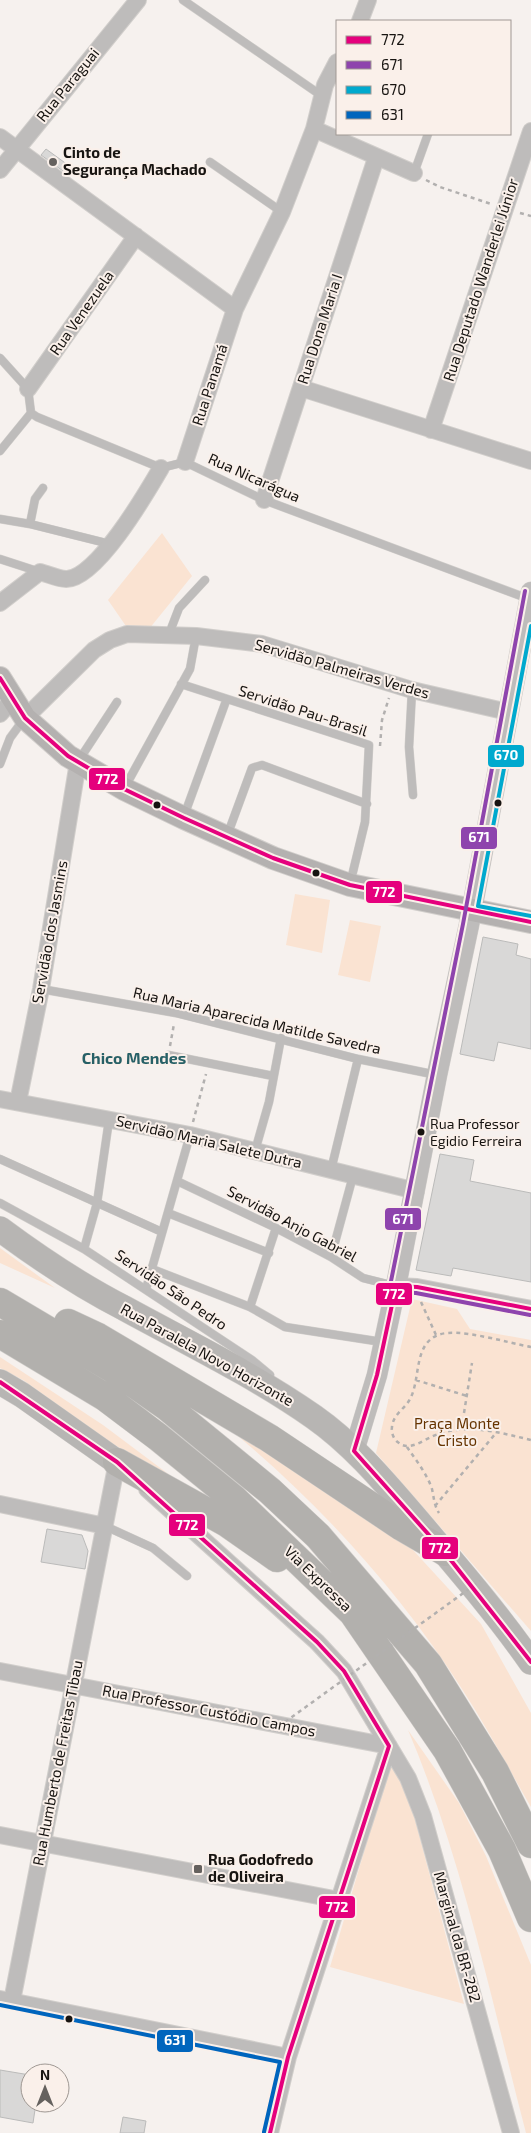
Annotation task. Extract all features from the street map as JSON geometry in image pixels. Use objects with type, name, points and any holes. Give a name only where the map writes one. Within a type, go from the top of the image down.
[{"type":"highway","points":[[0,1301],[45,1313],[98,1337],[269,1438],[402,1527],[445,1552]]},
{"type":"highway","name":"Via Expressa","points":[[0,1301],[105,1364],[166,1406],[270,1491],[318,1536],[428,1664],[495,1772],[531,1844]]},
{"type":"highway","name":"Via Expressa","points":[[0,1334],[105,1397],[158,1437],[234,1499],[353,1613],[447,1750],[502,1850],[531,1918]]},
{"type":"highway","points":[[117,1462],[227,1523],[353,1613]]},
{"type":"main road","points":[[0,678],[13,711],[78,762],[124,789],[227,838],[314,874],[350,885],[531,922]]},
{"type":"main road","name":"Rua Paralela Novo Horizonte","points":[[0,1229],[26,1248],[122,1308],[231,1365],[315,1417],[354,1451],[445,1552],[496,1611],[531,1662]]},
{"type":"main road","points":[[0,1382],[38,1405],[117,1462]]},
{"type":"street","name":"Rua Paraguai","points":[[0,170],[138,0]]},
{"type":"street","points":[[360,20],[368,0]]},
{"type":"street","name":"Rua Panamá","points":[[185,462],[235,309],[282,212],[314,129],[325,85],[336,64]]},
{"type":"street","points":[[314,129],[414,174]]},
{"type":"street","name":"Rua Deputado Wanderlei Júnior","points":[[431,430],[531,131]]},
{"type":"street","points":[[0,137],[235,309]]},
{"type":"street","name":"Rua Dona Maria I","points":[[264,500],[376,158]]},
{"type":"street","name":"Rua Venezuela","points":[[28,389],[136,236]]},
{"type":"street","points":[[301,388],[531,461]]},
{"type":"street","points":[[0,603],[40,572],[66,579],[83,573],[127,526],[162,468]]},
{"type":"street","points":[[354,1451],[377,1375],[416,1191],[436,1075],[471,911],[530,596]]},
{"type":"street","name":"Servidão Palmeiras Verdes","points":[[13,711],[110,640],[128,634],[169,634],[262,644],[393,685],[508,712]]},
{"type":"street","name":"Servidão dos Jasmins","points":[[18,1102],[41,989],[78,762]]},
{"type":"street","name":"Servidão Maria Salete Dutra","points":[[0,1099],[190,1135],[416,1191]]},
{"type":"street","points":[[396,1286],[417,1286],[531,1308]]},
{"type":"street","name":"Rua Humberto de Freitas Tibau","points":[[6,2000],[43,1843],[117,1462]]},
{"type":"street","name":"Marginal da BR-282","points":[[117,1462],[317,1642],[344,1671],[408,1778],[423,1816],[511,2133]]},
{"type":"street","points":[[0,1504],[105,1526]]},
{"type":"street","name":"Rua Professor Custódio Campos","points":[[0,1672],[389,1746]]},
{"type":"street","points":[[270,2133],[288,2057],[389,1746]]},
{"type":"street","points":[[0,1835],[339,1900]]},
{"type":"street","points":[[6,2000],[288,2057]]},
{"type":"lane","points":[[183,0],[322,96]]},
{"type":"lane","points":[[414,174],[428,135]]},
{"type":"lane","points":[[210,162],[282,212]]},
{"type":"lane","points":[[0,358],[28,389],[31,413],[0,450]]},
{"type":"lane","points":[[31,413],[162,468]]},
{"type":"lane","name":"Rua Nicarágua","points":[[162,468],[185,462],[264,500],[530,596]]},
{"type":"lane","points":[[30,524],[35,499],[43,488]]},
{"type":"lane","points":[[0,519],[30,524],[110,544]]},
{"type":"lane","points":[[0,559],[40,572]]},
{"type":"lane","points":[[169,634],[180,608],[205,580]]},
{"type":"lane","points":[[124,789],[193,660],[196,636]]},
{"type":"lane","name":"Servidão Pau-Brasil","points":[[181,684],[369,746],[367,804],[362,840],[350,885]]},
{"type":"lane","points":[[412,690],[409,747],[413,795]]},
{"type":"lane","points":[[184,818],[226,700]]},
{"type":"lane","points":[[78,762],[117,702]]},
{"type":"lane","points":[[0,764],[10,738],[13,711]]},
{"type":"lane","points":[[227,838],[252,768],[256,765],[262,765],[367,804]]},
{"type":"lane","name":"Rua Maria Aparecida Matilde Savedra","points":[[41,989],[176,1013],[358,1059],[436,1075]]},
{"type":"lane","points":[[255,1151],[268,1109],[281,1038]]},
{"type":"lane","points":[[168,1055],[273,1076]]},
{"type":"lane","points":[[331,1170],[358,1059]]},
{"type":"lane","points":[[84,1249],[97,1203],[109,1120]]},
{"type":"lane","points":[[146,1289],[190,1135]]},
{"type":"lane","points":[[0,1159],[162,1232]]},
{"type":"lane","points":[[331,1257],[353,1176]]},
{"type":"lane","name":"Servidão Anjo Gabriel","points":[[177,1181],[276,1228],[331,1257],[363,1278],[396,1286]]},
{"type":"lane","name":"Servidão São Pedro","points":[[0,1203],[84,1249],[252,1360],[315,1417]]},
{"type":"lane","points":[[168,1213],[269,1253]]},
{"type":"lane","points":[[250,1307],[276,1228]]},
{"type":"lane","name":"Servidão São Pedro","points":[[152,1269],[250,1307],[285,1327],[384,1343]]},
{"type":"lane","points":[[105,1526],[154,1548],[187,1576]]},
{"type":"path","points":[[414,174],[440,187],[531,216]]},
{"type":"path","points":[[369,746],[379,748],[382,744],[382,720],[393,685]]},
{"type":"path","points":[[168,1055],[176,1013]]},
{"type":"path","points":[[190,1135],[209,1063]]},
{"type":"path","points":[[423,1310],[436,1335]]},
{"type":"path","points":[[531,1348],[454,1331],[436,1335],[422,1350],[410,1400],[396,1414],[392,1426],[393,1435],[399,1444],[407,1446],[417,1445],[443,1432],[456,1428],[497,1432],[531,1440]]},
{"type":"path","points":[[464,1412],[472,1363]]},
{"type":"path","points":[[416,1380],[466,1396]]},
{"type":"path","points":[[407,1446],[422,1468],[432,1489],[434,1506],[497,1432]]},
{"type":"path","points":[[285,1722],[480,1582]]},
{"type":"green space","points":[[162,533],[192,576],[149,629],[128,629],[108,600]]},
{"type":"green space","points":[[295,894],[330,900],[322,953],[286,945]]},
{"type":"green space","points":[[350,920],[381,926],[370,982],[338,975]]},
{"type":"green space","points":[[0,1248],[55,1288],[0,1263]]},
{"type":"green space","name":"Praça Monte Cristo","points":[[412,1299],[457,1309],[470,1329],[531,1340],[531,1631],[376,1453]]},
{"type":"green space","points":[[0,1357],[103,1425],[191,1491],[110,1442],[23,1380],[0,1368]]},
{"type":"green space","points":[[221,1422],[401,1537],[481,1624],[531,1713],[531,1807],[462,1689],[410,1615],[382,1580],[289,1481]]},
{"type":"green space","points":[[408,1730],[459,1803],[486,1856],[531,1965],[531,2133],[526,2133],[488,1980],[460,1878],[427,1778]]},
{"type":"green space","points":[[390,1764],[406,1786],[464,2004],[330,1967]]},
{"type":"building","points":[[46,149],[68,165],[63,171],[41,155]]},
{"type":"building","points":[[483,937],[518,944],[516,955],[531,959],[531,1049],[498,1042],[494,1061],[460,1054]]},
{"type":"building","points":[[440,1154],[474,1160],[470,1181],[531,1193],[531,1282],[453,1268],[451,1276],[416,1270]]},
{"type":"building","points":[[47,1529],[82,1535],[88,1551],[85,1569],[41,1562]]},
{"type":"building","points":[[0,2070],[20,2073],[20,2113],[34,2113],[33,2123],[0,2117]]},
{"type":"building","points":[[123,2117],[146,2121],[144,2133],[120,2133]]},
{"type":"transit line","name":"671","points":[[525,591],[463,924],[390,1286],[394,1292],[416,1293],[530,1315]]},
{"type":"transit line","name":"670","points":[[531,626],[478,906],[531,916]]},
{"type":"transit line","name":"772","points":[[0,678],[25,718],[68,756],[124,789],[184,818],[273,858],[350,885],[531,922]]},
{"type":"transit line","name":"772","points":[[531,1309],[417,1287],[396,1286],[377,1375],[354,1451],[446,1554],[531,1662]]},
{"type":"transit line","name":"772","points":[[0,1382],[117,1462],[317,1642],[344,1671],[389,1746],[288,2057],[270,2133]]},
{"type":"transit line","name":"631","points":[[0,2005],[280,2062],[264,2132]]},
{"type":"place","name":"Cinto de Segurança Machado","points":[[53,162]]},
{"type":"place","name":"Rua Professor Egidio Ferreira","points":[[421,1132]]},
{"type":"place","name":"Rua Godofredo de Oliveira","points":[[198,1869]]},
{"type":"district","name":"Chico Mendes","points":[[134,1058]]}]
